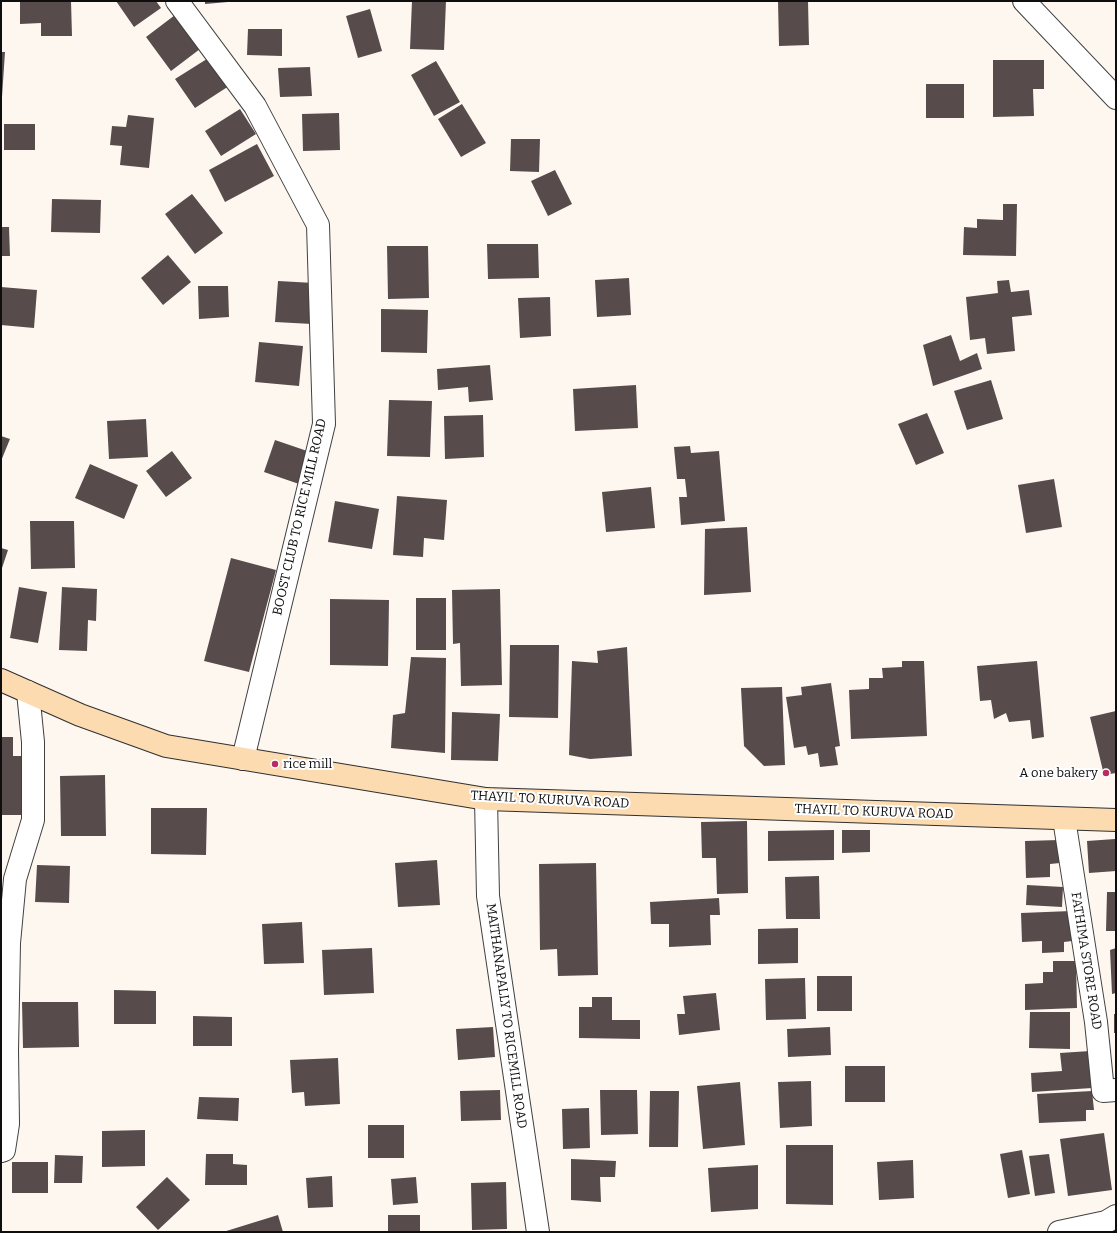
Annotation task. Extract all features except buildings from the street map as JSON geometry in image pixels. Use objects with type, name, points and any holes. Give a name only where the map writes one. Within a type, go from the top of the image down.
[{"type":"main road","name":"THAYIL TO KURUVA ROAD","points":[[1,680],[80,715],[166,746],[486,799],[1116,820]]},
{"type":"street","name":"BOOST CLUB TO RICE MILL ROAD","points":[[177,1],[256,106],[318,225],[324,424],[243,759]]},
{"type":"street","points":[[1024,1],[1116,98]]},
{"type":"street","points":[[1,1151],[4,1150],[8,1124],[7,1050],[9,943],[15,879],[33,820],[33,742],[28,692]]},
{"type":"street","name":"MAITHANAPALLY TO RICEMILL ROAD","points":[[486,799],[488,896],[538,1232]]},
{"type":"street","name":"FATHIMA STORE ROAD","points":[[1064,819],[1096,1022],[1103,1091],[1116,1090]]},
{"type":"street","points":[[1059,1232],[1106,1222],[1116,1216]]},
{"type":"place","name":"rice mill","points":[[275,764]]},
{"type":"place","name":"A one bakery","points":[[1106,773]]}]
